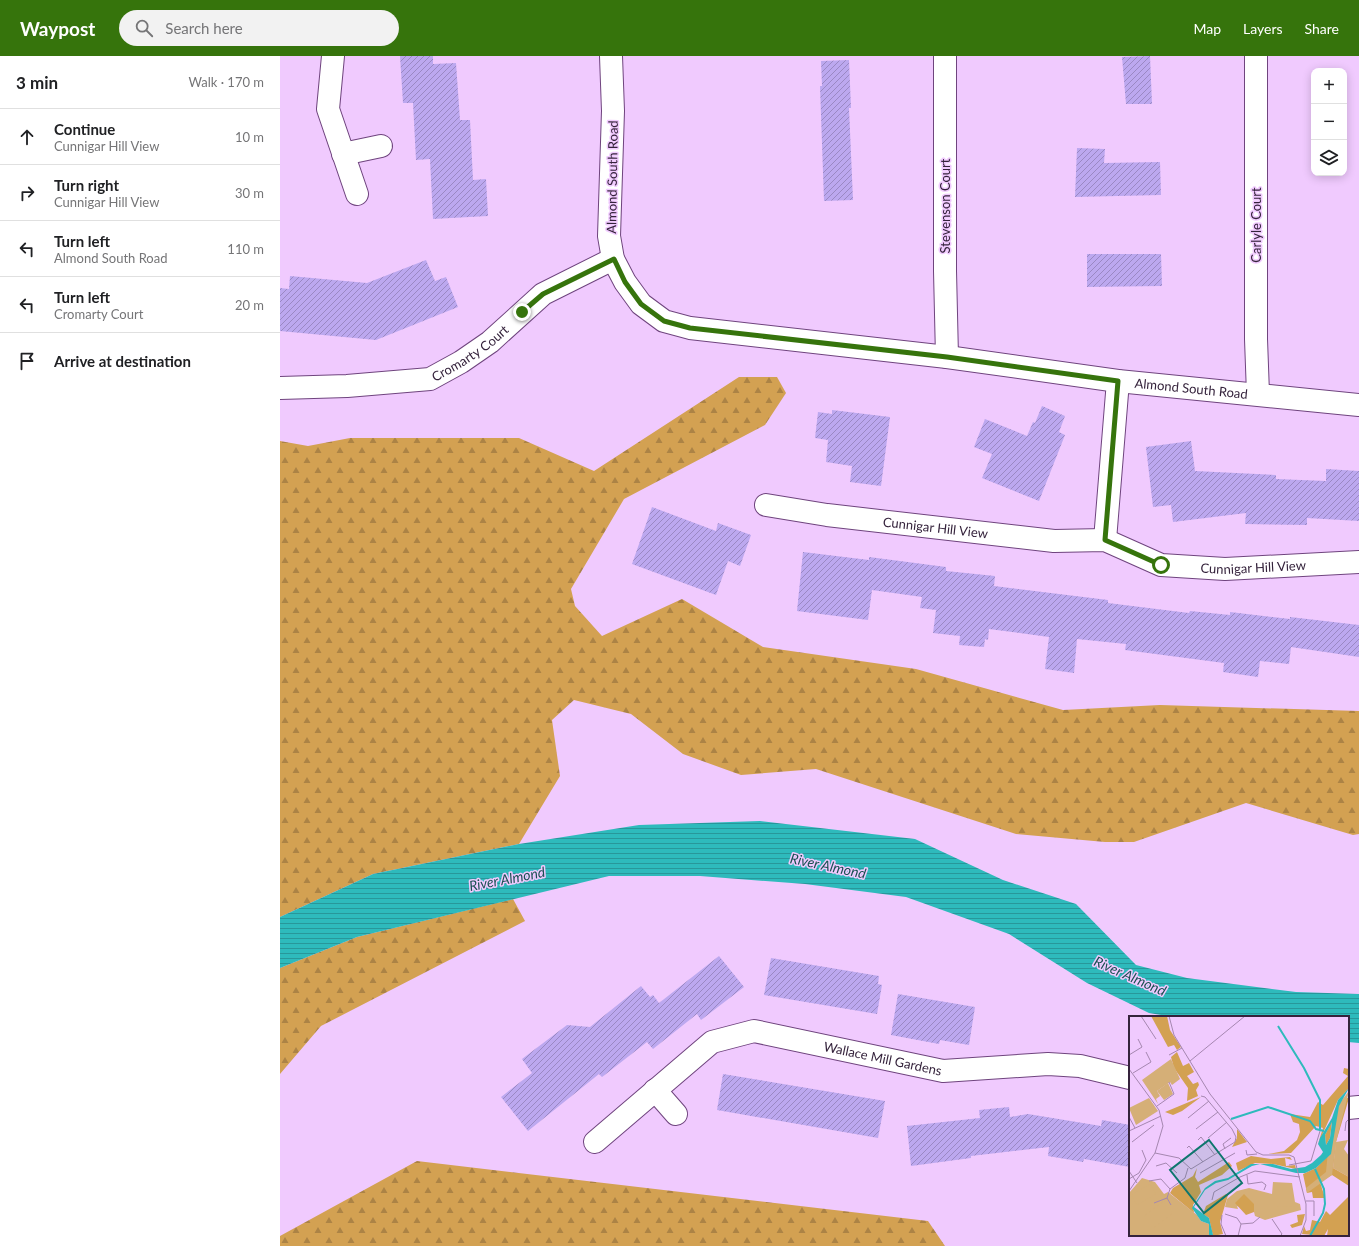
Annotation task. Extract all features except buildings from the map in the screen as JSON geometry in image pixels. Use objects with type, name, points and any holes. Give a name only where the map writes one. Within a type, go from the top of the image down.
[{"type":"street","points":[[333,56],[328,109],[357,194]]},
{"type":"street","name":"Almond South Road","points":[[611,56],[613,111],[609,236],[614,259],[625,282],[641,304],[664,321],[690,328],[947,357],[1118,381],[1359,404]]},
{"type":"street","name":"Stevenson Court","points":[[945,56],[947,357]]},
{"type":"street","name":"Carlyle Court","points":[[1256,56],[1256,339],[1258,394]]},
{"type":"street","points":[[343,154],[380,146]]},
{"type":"street","name":"Cromarty Court","points":[[280,388],[347,386],[430,379],[461,362],[490,342],[543,294],[614,259]]},
{"type":"street","points":[[1105,540],[1118,381]]},
{"type":"street","name":"Cunnigar Hill View","points":[[766,504],[827,515],[1046,540],[1105,540],[1161,565],[1226,569],[1359,562]]},
{"type":"street","name":"Wallace Mill Gardens","points":[[595,1142],[712,1042],[754,1032],[943,1071],[1048,1064],[1080,1066],[1129,1078]]},
{"type":"street","points":[[655,1090],[676,1114]]},
{"type":"street","points":[[1349,1108],[1359,1107]]},
{"type":"green space","points":[[739,377],[777,377],[786,393],[765,425],[624,499],[571,589],[575,606],[602,636],[682,599],[763,647],[916,669],[1063,710],[1160,705],[1359,711],[1359,834],[1353,835],[1246,803],[1134,842],[1105,842],[1016,834],[816,769],[741,775],[683,754],[631,714],[574,700],[552,720],[560,776],[519,844],[373,874],[280,917],[280,441],[308,446],[350,438],[519,438],[594,471]]},
{"type":"green space","points":[[513,899],[525,921],[321,1026],[280,1074],[280,968],[357,937]]},
{"type":"green space","points":[[417,1161],[928,1221],[945,1246],[280,1246],[280,1236]]},
{"type":"water","name":"River Almond","points":[[760,821],[915,839],[1003,880],[1076,904],[1136,965],[1187,978],[1296,992],[1359,994],[1359,1043],[1349,1042],[1349,1016],[1167,1016],[1149,1013],[1087,983],[1009,934],[906,897],[805,884],[700,876],[609,876],[357,937],[280,968],[280,917],[373,874],[519,844],[639,825]]},
{"type":"route","points":[[522,312],[543,294],[614,259],[625,282],[641,304],[664,321],[690,328],[947,357],[1118,381],[1105,540],[1161,565]]}]
